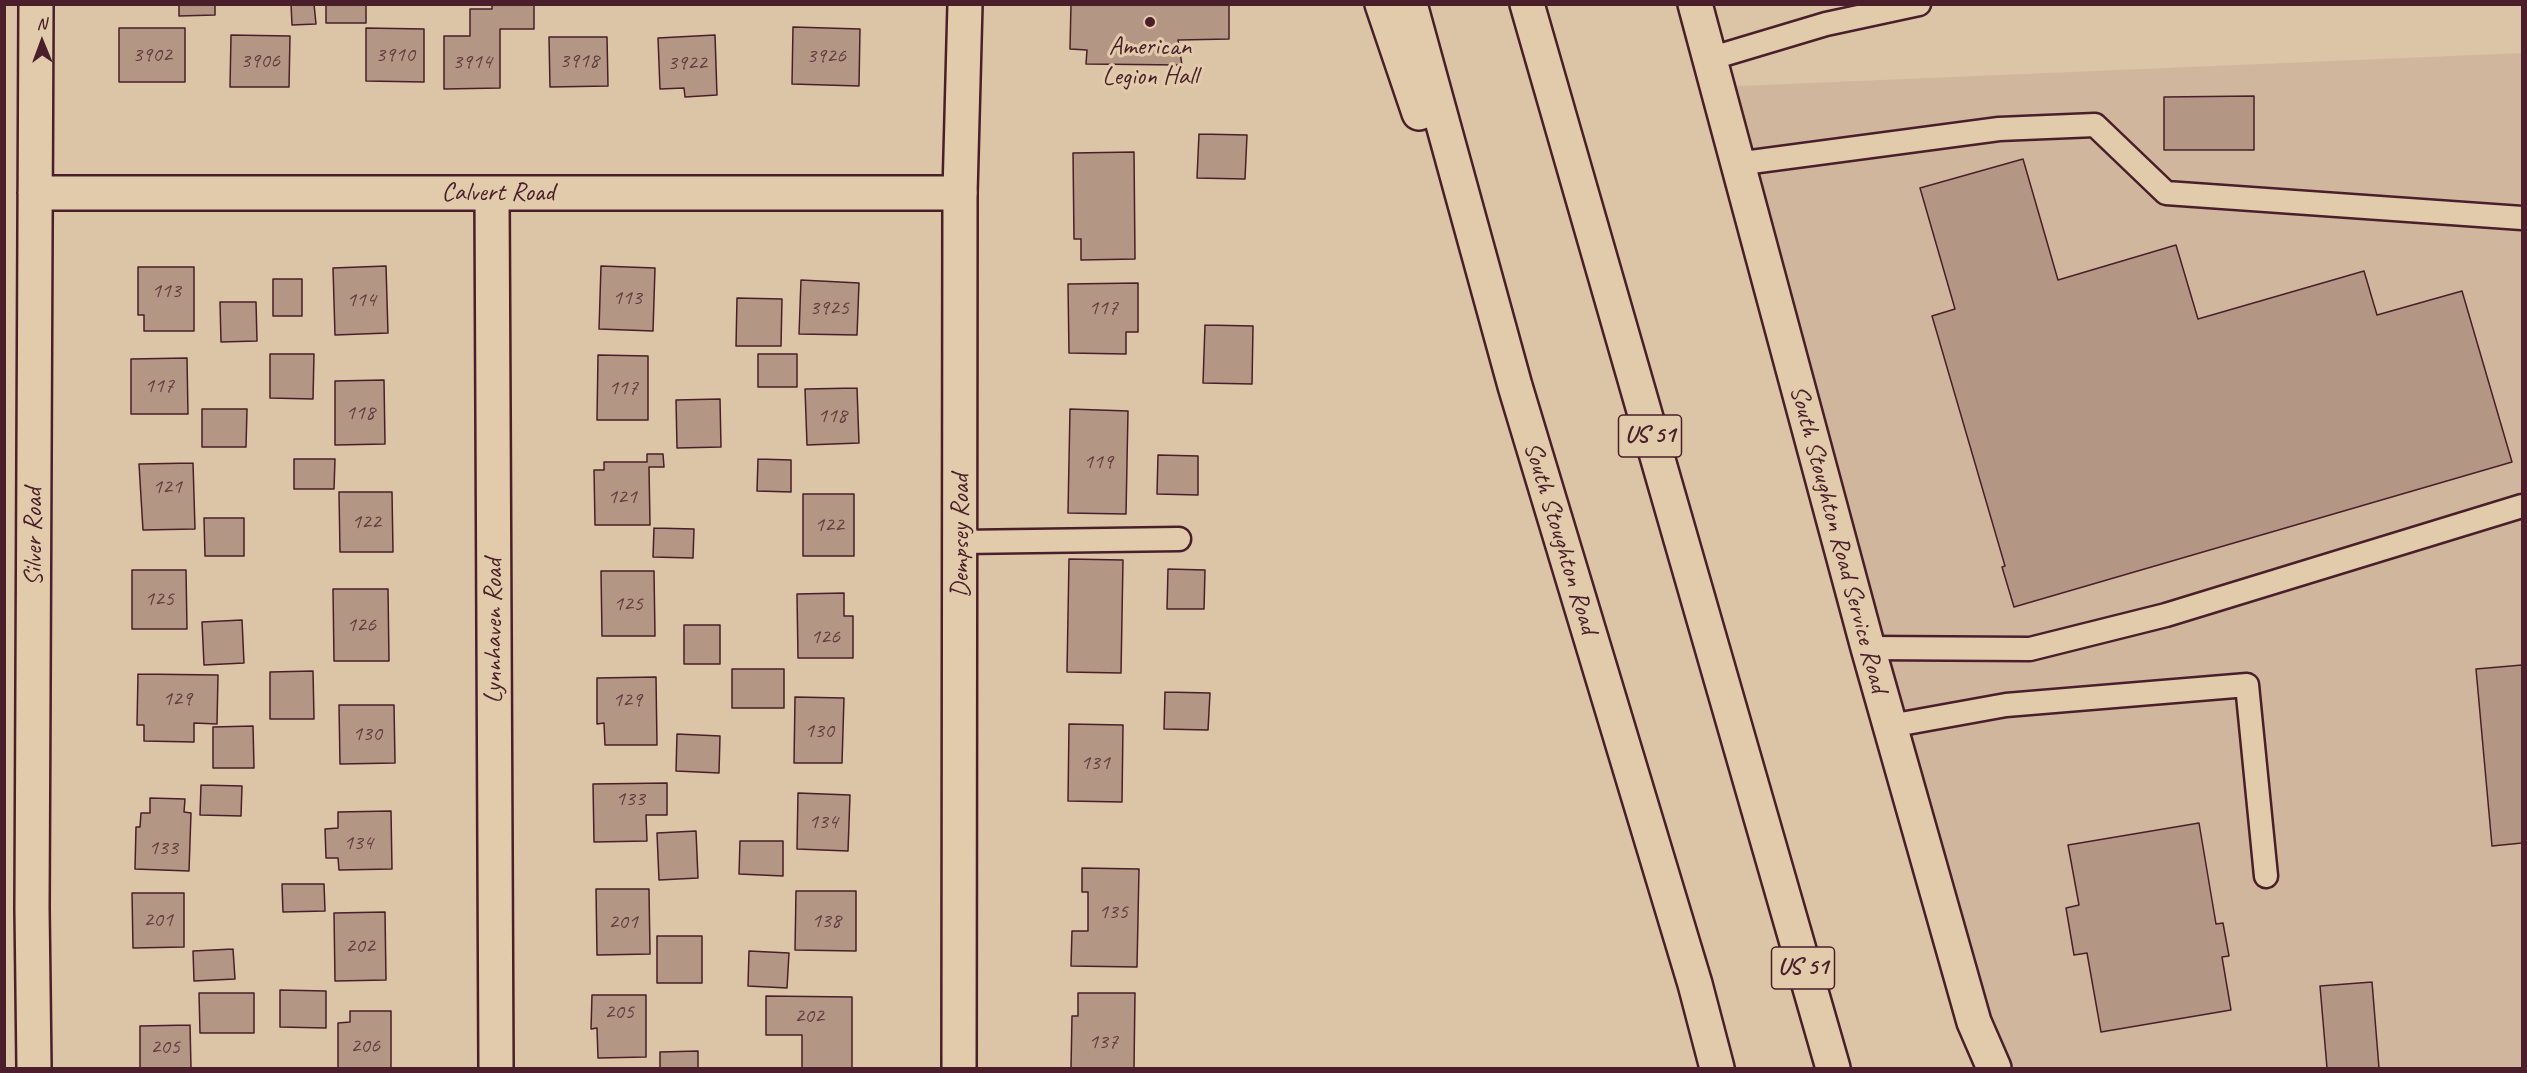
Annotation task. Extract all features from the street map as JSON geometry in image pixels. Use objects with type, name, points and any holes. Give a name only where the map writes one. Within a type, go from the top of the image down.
[{"type":"street","name":"Silver Road","points":[[34,1068],[18,908],[35,193],[36,4]]},
{"type":"street","name":"Dempsey Road","points":[[959,1068],[960,193],[965,4]]},
{"type":"street","points":[[1382,4],[1515,386]]},
{"type":"street","name":"South Stoughton Road","points":[[1410,4],[1515,386],[1692,973],[1717,1068]]},
{"type":"street","name":"US 51","points":[[1527,4],[1833,1068]]},
{"type":"street","name":"South Stoughton Road Service Road","points":[[1695,4],[1736,164],[1868,648],[1974,1022],[1994,1068]]},
{"type":"street","name":"Calvert Road","points":[[35,193],[960,193]]},
{"type":"street","name":"Lynnhaven Road","points":[[492,193],[496,1068]]},
{"type":"lane","points":[[1709,59],[1826,24],[1918,4]]},
{"type":"lane","points":[[1736,164],[1999,129],[2094,125],[2166,193],[2523,218]]},
{"type":"lane","points":[[1868,648],[2030,649],[2166,615],[2523,506]]},
{"type":"lane","points":[[961,542],[1179,539]]},
{"type":"lane","points":[[1890,726],[2006,705],[2247,685],[2266,876]]},
{"type":"shaded area","points":[[2522,53],[2522,1068],[1986,1068],[1716,87]]},
{"type":"building","points":[[179,4],[215,4],[215,15],[179,16]]},
{"type":"building","points":[[291,4],[314,4],[316,24],[292,25]]},
{"type":"building","points":[[326,4],[366,4],[366,23],[326,23]]},
{"type":"building","points":[[492,4],[534,4],[534,29],[500,29],[500,88],[444,89],[444,36],[470,36],[470,9],[492,9]]},
{"type":"building","name":"American Legion Hall","points":[[1071,4],[1229,4],[1229,39],[1178,40],[1182,65],[1086,64],[1087,50],[1070,49]]},
{"type":"building","points":[[793,27],[860,29],[859,86],[792,84]]},
{"type":"building","points":[[119,28],[185,28],[185,82],[119,82]]},
{"type":"building","points":[[366,28],[424,29],[424,82],[366,81]]},
{"type":"building","points":[[231,35],[290,36],[289,87],[230,87]]},
{"type":"building","points":[[715,35],[717,95],[685,97],[684,88],[660,89],[658,38]]},
{"type":"building","points":[[549,37],[607,37],[608,86],[550,87]]},
{"type":"building","points":[[2254,96],[2254,150],[2164,150],[2164,97]]},
{"type":"building","points":[[1199,134],[1247,135],[1245,179],[1197,178]]},
{"type":"building","points":[[1134,152],[1135,259],[1081,260],[1081,239],[1074,239],[1073,153]]},
{"type":"building","points":[[2023,159],[2058,280],[2176,245],[2198,319],[2364,271],[2377,315],[2462,291],[2512,462],[2014,607],[2002,567],[2005,566],[1932,316],[1955,309],[1920,188]]},
{"type":"building","points":[[386,266],[388,333],[335,335],[333,268]]},
{"type":"building","points":[[601,266],[655,268],[653,331],[599,329]]},
{"type":"building","points":[[138,267],[194,267],[194,331],[144,331],[144,315],[138,315]]},
{"type":"building","points":[[273,279],[302,279],[302,316],[273,316]]},
{"type":"building","points":[[801,280],[859,283],[857,335],[799,334]]},
{"type":"building","points":[[1138,283],[1138,332],[1126,332],[1126,354],[1069,353],[1068,284]]},
{"type":"building","points":[[737,298],[782,299],[781,346],[736,346]]},
{"type":"building","points":[[220,302],[256,302],[257,341],[221,342]]},
{"type":"building","points":[[1205,325],[1253,326],[1252,384],[1203,383]]},
{"type":"building","points":[[270,354],[314,354],[313,399],[270,398]]},
{"type":"building","points":[[758,354],[797,354],[797,387],[758,387]]},
{"type":"building","points":[[598,355],[648,356],[648,420],[597,420]]},
{"type":"building","points":[[187,358],[188,414],[131,414],[131,359]]},
{"type":"building","points":[[384,380],[385,444],[335,445],[335,381]]},
{"type":"building","points":[[857,388],[859,443],[807,445],[805,389]]},
{"type":"building","points":[[720,399],[721,447],[677,448],[676,400]]},
{"type":"building","points":[[202,409],[247,409],[246,447],[202,447]]},
{"type":"building","points":[[1070,409],[1128,411],[1126,514],[1068,513]]},
{"type":"building","points":[[647,454],[663,454],[664,467],[649,467],[650,525],[595,525],[594,470],[604,470],[604,462],[647,462]]},
{"type":"building","points":[[1158,455],[1198,456],[1198,495],[1157,494]]},
{"type":"building","points":[[294,459],[335,459],[334,489],[294,489]]},
{"type":"building","points":[[758,459],[791,460],[791,492],[757,491]]},
{"type":"building","points":[[193,463],[195,529],[143,530],[139,464]]},
{"type":"building","points":[[339,492],[392,492],[393,552],[340,552]]},
{"type":"building","points":[[803,494],[854,494],[854,556],[803,556]]},
{"type":"building","points":[[204,518],[244,518],[244,556],[205,556]]},
{"type":"building","points":[[654,528],[694,529],[693,558],[653,557]]},
{"type":"building","points":[[1069,559],[1123,560],[1121,673],[1067,672]]},
{"type":"building","points":[[1168,569],[1205,570],[1204,609],[1167,609]]},
{"type":"building","points":[[132,570],[186,570],[187,629],[132,629]]},
{"type":"building","points":[[601,571],[654,571],[655,636],[602,636]]},
{"type":"building","points":[[333,589],[388,589],[389,661],[334,661]]},
{"type":"building","points":[[844,593],[844,616],[853,616],[853,658],[798,658],[797,594]]},
{"type":"building","points":[[242,620],[244,663],[204,665],[202,622]]},
{"type":"building","points":[[684,625],[720,625],[720,664],[684,664]]},
{"type":"building","points":[[2522,665],[2522,843],[2492,846],[2476,669]]},
{"type":"building","points":[[732,669],[784,669],[784,708],[732,708]]},
{"type":"building","points":[[313,671],[314,719],[270,719],[270,672]]},
{"type":"building","points":[[138,674],[218,675],[217,724],[194,723],[194,742],[144,741],[144,725],[137,725]]},
{"type":"building","points":[[656,677],[657,745],[605,745],[604,723],[597,724],[597,678]]},
{"type":"building","points":[[1165,692],[1210,693],[1208,730],[1164,729]]},
{"type":"building","points":[[795,697],[844,698],[842,763],[794,763]]},
{"type":"building","points":[[339,705],[394,705],[395,763],[340,764]]},
{"type":"building","points":[[1069,724],[1123,725],[1122,802],[1068,801]]},
{"type":"building","points":[[253,726],[254,768],[213,768],[213,727]]},
{"type":"building","points":[[677,734],[720,736],[719,773],[676,771]]},
{"type":"building","points":[[667,783],[667,815],[646,815],[647,841],[594,842],[593,784]]},
{"type":"building","points":[[201,785],[242,786],[241,816],[200,815]]},
{"type":"building","points":[[798,793],[850,795],[848,851],[797,849]]},
{"type":"building","points":[[150,798],[185,799],[184,812],[191,813],[189,871],[135,869],[136,827],[140,827],[141,813],[150,813]]},
{"type":"building","points":[[391,811],[392,869],[339,870],[338,858],[326,858],[325,829],[338,828],[338,812]]},
{"type":"building","points":[[2199,823],[2216,924],[2223,923],[2229,956],[2222,957],[2231,1010],[2101,1032],[2087,953],[2074,955],[2066,908],[2079,905],[2068,845]]},
{"type":"building","points":[[696,831],[698,878],[659,880],[657,833]]},
{"type":"building","points":[[740,841],[783,841],[783,876],[739,874]]},
{"type":"building","points":[[1082,868],[1139,869],[1137,967],[1071,966],[1072,931],[1088,931],[1088,892],[1082,892]]},
{"type":"building","points":[[282,884],[324,884],[325,911],[283,912]]},
{"type":"building","points":[[596,889],[649,889],[650,954],[597,955]]},
{"type":"building","points":[[796,891],[856,891],[856,951],[795,950]]},
{"type":"building","points":[[132,893],[184,893],[184,947],[133,948]]},
{"type":"building","points":[[385,912],[386,980],[335,981],[334,913]]},
{"type":"building","points":[[657,936],[702,936],[702,983],[657,983]]},
{"type":"building","points":[[233,949],[235,979],[194,981],[193,951]]},
{"type":"building","points":[[749,951],[789,953],[787,988],[748,986]]},
{"type":"building","points":[[2372,982],[2379,1068],[2327,1068],[2320,986]]},
{"type":"building","points":[[280,990],[326,991],[326,1028],[280,1027]]},
{"type":"building","points":[[199,993],[254,993],[254,1033],[200,1033]]},
{"type":"building","points":[[1078,993],[1135,993],[1134,1068],[1071,1068],[1072,1016],[1078,1016]]},
{"type":"building","points":[[592,995],[646,995],[646,1057],[598,1058],[597,1028],[591,1029]]},
{"type":"building","points":[[766,996],[852,997],[852,1068],[802,1068],[802,1035],[766,1035]]},
{"type":"building","points":[[350,1011],[391,1011],[391,1068],[338,1068],[338,1023],[350,1022]]},
{"type":"building","points":[[190,1025],[191,1068],[140,1068],[140,1026]]},
{"type":"building","points":[[698,1051],[698,1068],[660,1068],[660,1052]]},
{"type":"place","name":"American Legion Hall","points":[[1150,22]]}]
